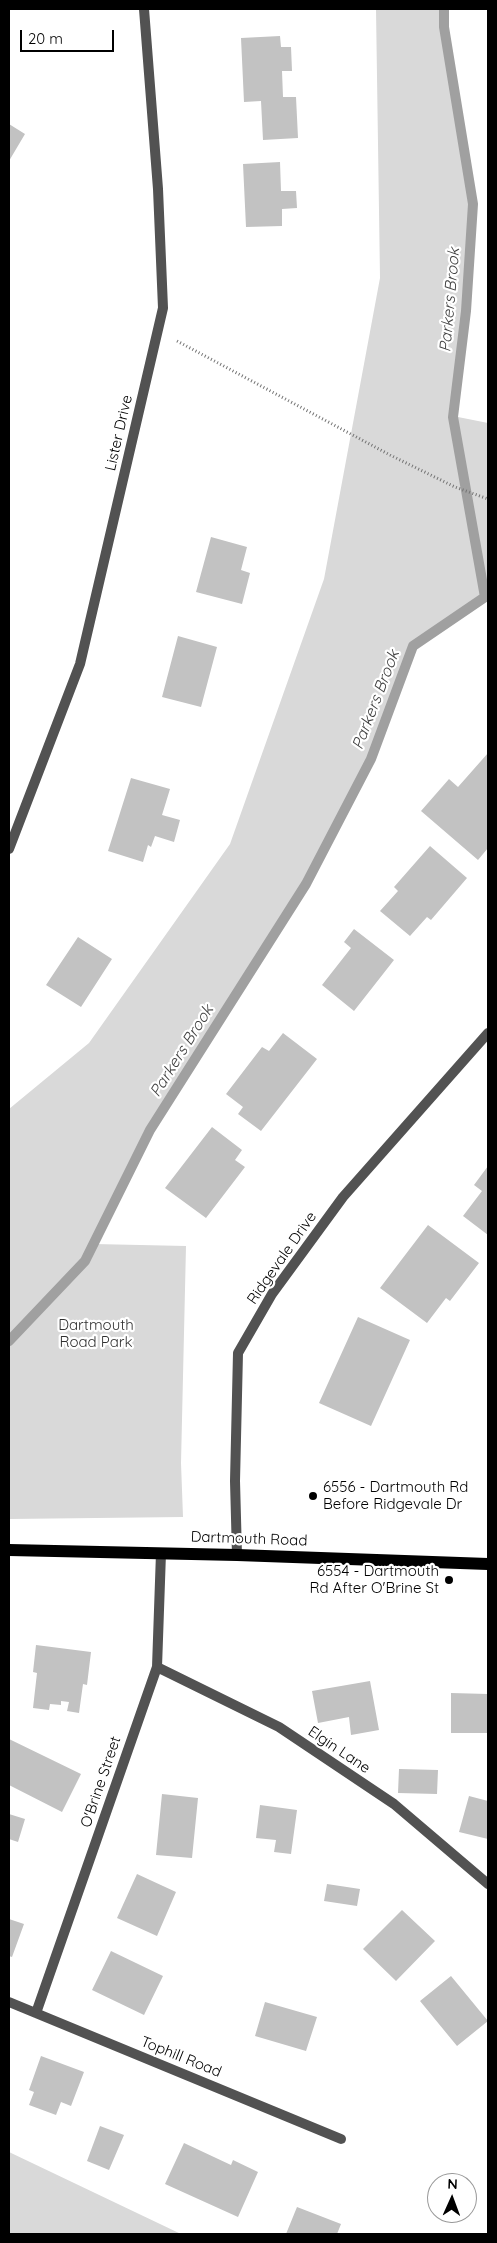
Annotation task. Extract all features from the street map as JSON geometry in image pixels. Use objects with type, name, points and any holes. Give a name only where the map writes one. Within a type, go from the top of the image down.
[{"type":"main road","name":"Dartmouth Road","points":[[9,1550],[237,1555],[488,1564]]},
{"type":"street","name":"Lister Drive","points":[[9,849],[80,664],[163,308],[158,189],[144,9]]},
{"type":"street","name":"Ridgevale Drive","points":[[237,1555],[235,1481],[238,1353],[272,1294],[343,1197],[488,1033]]},
{"type":"street","name":"O'Brine Street","points":[[36,2014],[157,1667],[161,1553]]},
{"type":"street","name":"Elgin Lane","points":[[157,1667],[279,1727],[394,1804],[488,1884]]},
{"type":"street","name":"Tophill Road","points":[[9,2002],[341,2139]]},
{"type":"path","points":[[158,331],[390,454],[455,486],[488,499]]},
{"type":"green space","name":"Dartmouth Road Park","points":[[376,9],[444,9],[444,27],[473,204],[466,311],[453,416],[488,423],[488,599],[485,597],[413,646],[371,759],[315,866],[150,1130],[94,1244],[186,1246],[181,1463],[183,1517],[9,1519],[9,1109],[89,1043],[230,844],[324,579],[380,278]]},
{"type":"green space","points":[[9,2152],[181,2234],[9,2234]]},
{"type":"building","points":[[280,36],[281,47],[291,47],[292,71],[282,71],[283,97],[296,97],[298,138],[263,140],[261,101],[244,102],[241,38]]},
{"type":"building","points":[[9,124],[25,134],[9,161]]},
{"type":"building","points":[[280,162],[281,191],[296,191],[297,208],[282,209],[282,226],[246,227],[243,164]]},
{"type":"building","points":[[211,537],[247,547],[241,570],[250,573],[242,604],[196,592]]},
{"type":"building","points":[[178,636],[217,647],[201,707],[162,697]]},
{"type":"building","points":[[488,753],[488,848],[478,860],[421,811],[449,779],[458,787]]},
{"type":"building","points":[[131,778],[170,789],[162,815],[180,820],[174,842],[155,836],[151,847],[148,845],[143,862],[108,851]]},
{"type":"building","points":[[430,846],[467,878],[431,920],[427,917],[410,936],[380,911],[398,891],[394,887]]},
{"type":"building","points":[[354,929],[394,960],[354,1011],[322,985],[351,948],[344,942]]},
{"type":"building","points":[[78,937],[112,959],[81,1007],[46,985]]},
{"type":"building","points":[[283,1033],[317,1059],[261,1131],[238,1114],[243,1107],[226,1094],[262,1047],[269,1051]]},
{"type":"building","points":[[212,1127],[242,1150],[235,1160],[245,1167],[206,1218],[165,1188]]},
{"type":"building","points":[[488,1166],[488,1235],[463,1216],[482,1191],[474,1185]]},
{"type":"building","points":[[428,1225],[479,1263],[450,1301],[446,1298],[427,1323],[380,1288]]},
{"type":"building","points":[[358,1317],[410,1340],[371,1426],[319,1403]]},
{"type":"building","points":[[36,1645],[91,1652],[87,1685],[83,1684],[79,1713],[67,1711],[69,1702],[61,1701],[61,1705],[50,1704],[49,1710],[33,1708],[37,1673],[33,1672]]},
{"type":"building","points":[[370,1681],[379,1730],[351,1735],[349,1717],[318,1723],[312,1691]]},
{"type":"building","points":[[451,1693],[488,1694],[488,1733],[451,1733]]},
{"type":"building","points":[[9,1739],[81,1774],[62,1812],[9,1785]]},
{"type":"building","points":[[399,1769],[438,1770],[437,1794],[398,1793]]},
{"type":"building","points":[[162,1794],[198,1798],[192,1858],[156,1855]]},
{"type":"building","points":[[469,1796],[488,1801],[488,1839],[459,1832]]},
{"type":"building","points":[[260,1805],[297,1810],[291,1854],[274,1852],[276,1840],[256,1838]]},
{"type":"building","points":[[9,1814],[25,1819],[18,1842],[9,1839]]},
{"type":"building","points":[[137,1874],[176,1892],[157,1936],[117,1918]]},
{"type":"building","points":[[327,1884],[360,1889],[357,1906],[324,1901]]},
{"type":"building","points":[[402,1910],[435,1941],[396,1981],[363,1949]]},
{"type":"building","points":[[9,1919],[24,1924],[12,1957],[9,1956]]},
{"type":"building","points":[[111,1951],[163,1976],[144,2015],[92,1990]]},
{"type":"building","points":[[451,1976],[488,2021],[457,2046],[420,2001]]},
{"type":"building","points":[[265,2002],[317,2017],[306,2051],[255,2036]]},
{"type":"building","points":[[41,2056],[84,2072],[71,2106],[61,2102],[56,2115],[29,2105],[34,2092],[29,2090]]},
{"type":"building","points":[[100,2126],[124,2135],[109,2170],[87,2161]]},
{"type":"building","points":[[184,2143],[231,2165],[233,2160],[258,2172],[238,2217],[165,2184]]},
{"type":"building","points":[[297,2207],[341,2224],[337,2234],[286,2234]]},
{"type":"waterway","name":"Parkers Brook","points":[[9,1341],[85,1261],[150,1130],[306,884],[371,759],[413,646],[485,597],[453,417],[466,311],[473,204],[444,27],[444,9]]},
{"type":"place","name":"6556 - Dartmouth Rd Before Ridgevale Dr","points":[[313,1496]]},
{"type":"place","name":"6554 - Dartmouth Rd After O'Brine St","points":[[449,1580]]}]
